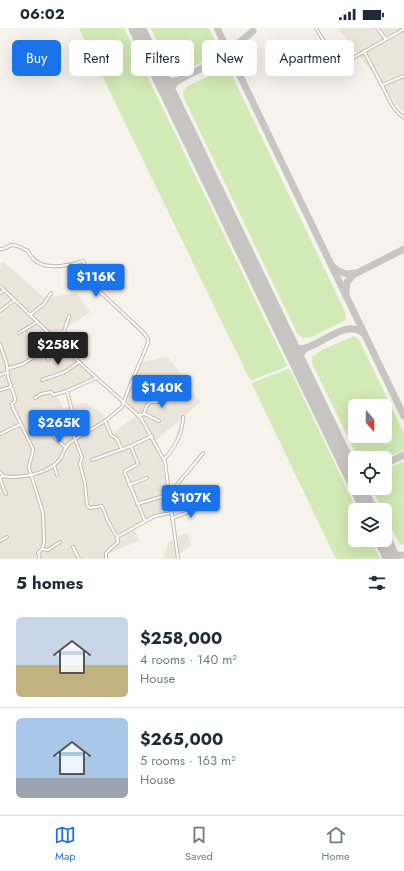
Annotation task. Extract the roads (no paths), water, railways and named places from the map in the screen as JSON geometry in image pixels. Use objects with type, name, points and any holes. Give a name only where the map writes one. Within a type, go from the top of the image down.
[{"type":"street","points":[[316,28],[327,45],[340,55],[351,59],[403,29]]},
{"type":"street","points":[[377,28],[386,39]]},
{"type":"street","points":[[364,51],[396,112],[404,117]]},
{"type":"street","points":[[382,85],[404,76]]},
{"type":"street","points":[[0,249],[3,250],[11,246],[17,246],[28,251],[32,259],[36,262],[49,267],[68,265],[83,261],[90,278],[99,291],[146,335],[148,342],[122,407],[105,421],[69,443],[54,465],[30,475],[1,478]]},
{"type":"street","points":[[0,286],[96,378],[139,415],[164,459],[170,492],[172,519],[178,559]]},
{"type":"street","points":[[0,293],[4,290]]},
{"type":"street","points":[[30,315],[44,304],[50,293]]},
{"type":"street","points":[[0,310],[15,300]]},
{"type":"street","points":[[7,369],[23,364],[58,342],[63,334],[69,316]]},
{"type":"street","points":[[19,333],[37,322]]},
{"type":"street","points":[[0,344],[15,399],[12,406],[33,449],[29,464],[30,475],[43,513],[44,544],[38,553],[40,559]]},
{"type":"street","points":[[48,348],[48,360]]},
{"type":"street","points":[[42,380],[65,372],[79,362]]},
{"type":"street","points":[[0,375],[8,372]]},
{"type":"street","points":[[35,398],[51,392],[53,395],[67,392],[96,378]]},
{"type":"street","points":[[0,390],[11,387]]},
{"type":"street","points":[[67,392],[73,414],[69,424],[82,457],[80,464],[87,505],[90,508],[102,506],[108,522],[118,537],[118,542],[106,553],[106,559]]},
{"type":"street","points":[[139,415],[144,413],[150,402],[162,402],[171,394]]},
{"type":"street","points":[[144,413],[159,421]]},
{"type":"street","points":[[164,459],[173,449],[181,433],[183,417]]},
{"type":"street","points":[[43,418],[49,432],[65,448]]},
{"type":"street","points":[[105,421],[111,435],[117,439],[122,450]]},
{"type":"street","points":[[0,434],[21,424]]},
{"type":"street","points":[[49,432],[69,424],[80,428],[84,434]]},
{"type":"street","points":[[92,460],[122,450],[152,436]]},
{"type":"street","points":[[131,446],[138,464],[125,471],[145,522]]},
{"type":"street","points":[[170,492],[179,484],[203,453]]},
{"type":"street","points":[[54,465],[57,475]]},
{"type":"street","points":[[0,472],[6,494]]},
{"type":"street","points":[[130,485],[147,478]]},
{"type":"street","points":[[137,504],[164,496],[171,505]]},
{"type":"street","points":[[172,519],[190,512],[200,506]]},
{"type":"street","points":[[118,537],[155,516],[172,513]]},
{"type":"street","points":[[0,541],[7,537]]},
{"type":"street","points":[[42,549],[48,550],[60,542]]},
{"type":"street","points":[[73,547],[79,559]]}]
